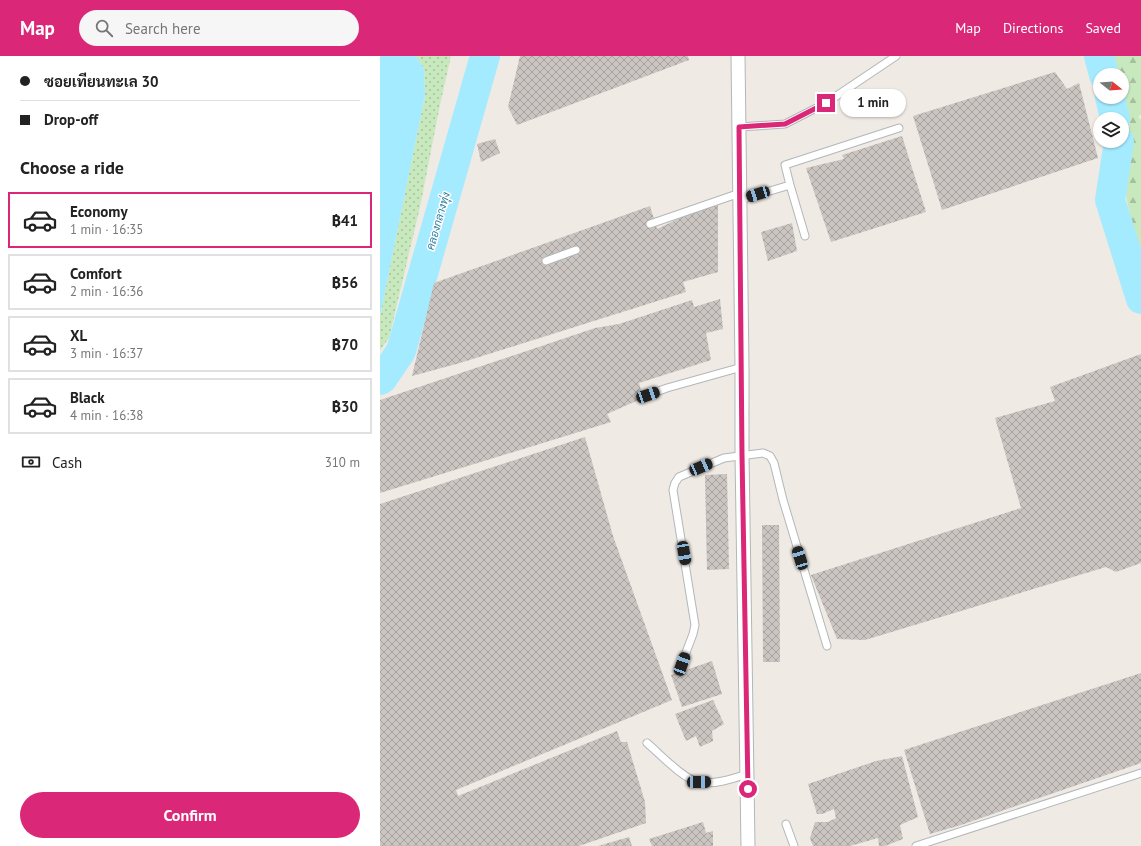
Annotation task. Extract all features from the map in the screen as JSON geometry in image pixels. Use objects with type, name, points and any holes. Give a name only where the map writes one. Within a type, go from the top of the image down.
[{"type":"street","points":[[738,56],[748,846]]},
{"type":"lane","points":[[739,127],[785,124],[826,103],[896,56]]},
{"type":"lane","points":[[805,236],[784,166],[899,128]]},
{"type":"lane","points":[[650,224],[740,197],[790,185]]},
{"type":"lane","points":[[546,261],[576,250]]},
{"type":"lane","points":[[648,395],[742,367]]},
{"type":"lane","points":[[682,664],[695,625],[673,490],[674,486],[679,477],[724,458],[742,455],[763,453],[770,456],[774,463],[783,500],[827,646]]},
{"type":"lane","points":[[647,743],[688,778],[699,782],[724,782],[747,774]]},
{"type":"lane","points":[[916,846],[1141,773]]},
{"type":"lane","points":[[786,824],[794,846]]},
{"type":"green space","points":[[416,56],[451,56],[420,207],[389,338],[380,350],[380,316],[425,95],[424,69]]},
{"type":"green space","points":[[1113,56],[1141,56],[1141,115],[1138,116],[1141,120],[1141,272],[1123,181],[1127,148],[1129,148],[1130,120],[1126,104],[1129,104],[1129,68],[1117,68]]},
{"type":"water","points":[[380,56],[416,56],[424,69],[425,95],[380,316]]},
{"type":"building","points":[[520,56],[688,56],[689,60],[517,125],[508,107]]},
{"type":"building","points":[[1055,72],[1067,89],[1079,83],[1093,138],[1093,148],[1095,148],[1098,158],[942,210],[913,116]]},
{"type":"building","points":[[902,136],[926,212],[831,242],[806,168],[844,159],[842,155]]},
{"type":"building","points":[[495,139],[500,153],[481,162],[477,144]]},
{"type":"building","points":[[718,200],[718,272],[683,282],[686,292],[460,363],[412,376],[434,283],[650,206],[657,229]]},
{"type":"building","points":[[792,223],[797,251],[768,261],[761,232]]},
{"type":"building","points":[[720,299],[723,329],[706,333],[711,360],[639,383],[643,398],[607,414],[611,422],[380,493],[380,400],[595,328],[619,324],[692,300],[694,307]]},
{"type":"building","points":[[1141,354],[1141,563],[1116,572],[1106,567],[865,640],[837,639],[811,575],[1021,508],[995,418],[1055,401],[1050,387]]},
{"type":"building","points":[[585,437],[613,536],[672,700],[456,790],[458,796],[617,731],[621,742],[627,742],[645,802],[646,823],[579,846],[380,846],[380,504]]},
{"type":"building","points":[[727,474],[729,569],[707,570],[705,475]]},
{"type":"building","points":[[762,525],[779,525],[780,662],[763,662]]},
{"type":"building","points":[[712,661],[722,694],[682,707],[671,675]]},
{"type":"building","points":[[1141,673],[1141,763],[961,825],[930,834],[904,750]]},
{"type":"building","points":[[713,700],[724,724],[712,731],[713,741],[700,747],[696,736],[686,741],[675,714]]},
{"type":"building","points":[[902,756],[918,817],[900,825],[903,839],[885,846],[879,846],[878,838],[850,846],[813,846],[810,838],[815,822],[828,822],[836,818],[834,809],[822,814],[817,814],[808,784],[876,761]]},
{"type":"building","points":[[703,822],[706,833],[713,831],[713,846],[652,846],[649,839]]},
{"type":"building","points":[[629,837],[632,846],[598,846]]},
{"type":"waterway","name":"คลองกลางทุ่ง","points":[[380,380],[401,351],[485,56]]},
{"type":"waterway","points":[[1099,56],[1102,68]]},
{"type":"waterway","points":[[1112,104],[1113,112]]},
{"type":"waterway","points":[[1118,148],[1110,200],[1141,299]]},
{"type":"route","points":[[748,789],[742,455],[739,127],[785,124],[826,103]]}]
